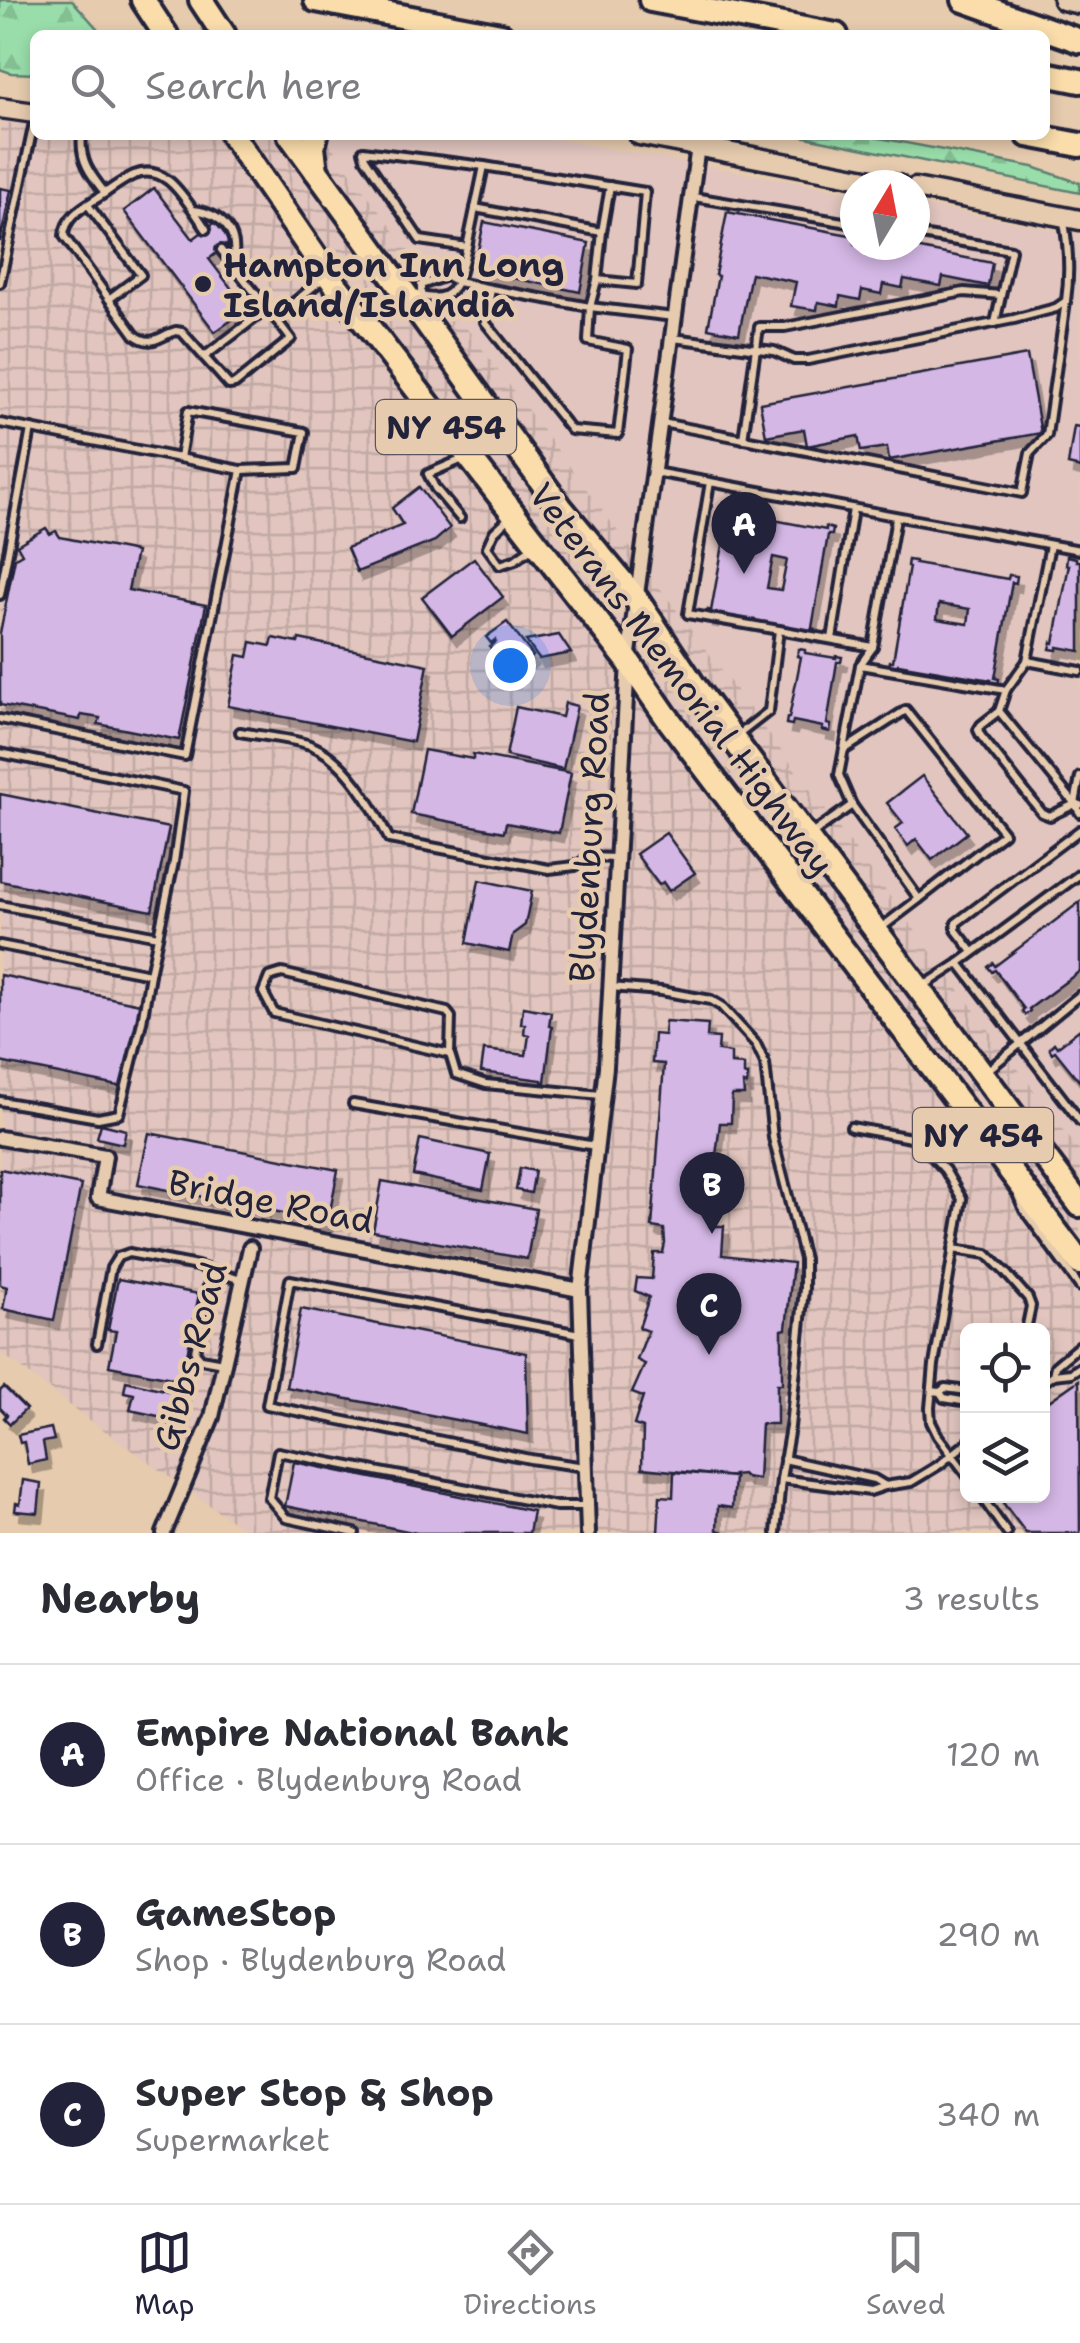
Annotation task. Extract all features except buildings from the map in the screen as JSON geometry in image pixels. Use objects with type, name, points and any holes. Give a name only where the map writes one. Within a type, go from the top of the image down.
[{"type":"highway","points":[[143,0],[163,30]]},
{"type":"highway","points":[[202,0],[221,30]]},
{"type":"highway","points":[[316,0],[475,30]]},
{"type":"highway","points":[[651,0],[810,30]]},
{"type":"highway","points":[[964,0],[1049,30]]},
{"type":"highway","points":[[1050,30],[1080,41]]},
{"type":"highway","points":[[1050,75],[1080,81]]},
{"type":"highway","points":[[1050,139],[1080,145]]},
{"type":"highway","name":"Veterans Memorial Highway","points":[[235,140],[328,275],[628,662],[1080,1263]]},
{"type":"highway","name":"Veterans Memorial Highway","points":[[294,140],[416,299],[560,508],[637,600],[694,686],[1080,1205]]},
{"type":"highway","points":[[315,140],[316,170]]},
{"type":"main road","points":[[1063,0],[1080,4]]},
{"type":"main road","points":[[0,108],[30,113]]},
{"type":"main road","points":[[666,140],[840,174]]},
{"type":"main road","points":[[930,191],[1071,218]]},
{"type":"street","name":"Blydenburg Road","points":[[588,1533],[580,1290],[602,1095],[628,662],[698,146]]},
{"type":"street","name":"Bridge Road","points":[[0,1138],[105,1156],[98,1198],[580,1290]]},
{"type":"street","name":"Gibbs Road","points":[[164,1533],[212,1416],[250,1248]]},
{"type":"lane","points":[[0,283],[30,139]]},
{"type":"lane","points":[[81,140],[84,165],[105,193]]},
{"type":"lane","points":[[468,247],[420,240],[363,151],[645,192],[637,284],[598,280]]},
{"type":"lane","points":[[484,166],[458,282],[452,292],[433,299],[416,299],[421,285],[447,276],[458,282],[590,308],[675,317]]},
{"type":"lane","points":[[206,229],[167,178],[140,173],[70,218],[64,226],[64,236],[135,334],[150,342],[176,330],[182,332],[230,385],[291,340],[222,250]]},
{"type":"lane","points":[[491,289],[484,322],[571,430],[618,434],[628,349],[588,341],[610,186]]},
{"type":"lane","points":[[691,196],[840,221]]},
{"type":"lane","points":[[88,205],[141,275],[110,299]]},
{"type":"lane","points":[[475,208],[602,232]]},
{"type":"lane","points":[[193,210],[206,211],[230,228],[235,241],[232,264]]},
{"type":"lane","points":[[661,423],[1022,493],[1030,452],[1048,435],[1070,278],[1071,218]]},
{"type":"lane","points":[[930,236],[1011,250],[995,323]]},
{"type":"lane","points":[[274,318],[328,275]]},
{"type":"lane","points":[[742,439],[759,327],[785,328],[964,292],[1001,295]]},
{"type":"lane","points":[[672,338],[808,360],[995,323],[1056,308],[1066,301]]},
{"type":"lane","points":[[204,357],[266,309]]},
{"type":"lane","points":[[0,423],[240,470],[297,468],[304,432],[188,411],[180,458]]},
{"type":"lane","points":[[0,595],[32,429]]},
{"type":"lane","points":[[460,518],[428,474],[469,456]]},
{"type":"lane","points":[[0,720],[184,756],[240,470]]},
{"type":"lane","points":[[654,472],[1080,550]]},
{"type":"lane","points":[[710,482],[688,614],[872,647]]},
{"type":"lane","points":[[832,639],[853,509]]},
{"type":"lane","points":[[514,514],[494,532],[487,547],[500,565],[515,560],[537,544]]},
{"type":"lane","points":[[896,518],[872,647],[860,664],[839,775],[852,805],[919,899]]},
{"type":"lane","points":[[1050,544],[1027,661],[1006,690],[999,710],[978,730],[1042,813],[1050,816],[1077,805]]},
{"type":"lane","points":[[734,739],[769,711],[779,630]]},
{"type":"lane","points":[[1027,661],[1080,671]]},
{"type":"lane","points":[[860,664],[1006,690]]},
{"type":"lane","points":[[844,750],[906,710],[1004,833],[876,931]]},
{"type":"lane","points":[[999,710],[1080,813]]},
{"type":"lane","points":[[240,732],[311,745],[336,762],[374,806],[389,840],[549,869],[575,866],[590,857],[618,859]]},
{"type":"lane","points":[[0,753],[184,790],[174,862],[120,1114],[98,1118],[0,1101]]},
{"type":"lane","points":[[1077,805],[1080,777]]},
{"type":"lane","points":[[806,837],[852,805]]},
{"type":"lane","points":[[974,952],[956,930],[956,923],[1080,830]]},
{"type":"lane","points":[[919,990],[1080,874]]},
{"type":"lane","points":[[0,904],[158,936]]},
{"type":"lane","points":[[0,944],[150,974]]},
{"type":"lane","points":[[959,963],[1080,1121]]},
{"type":"lane","points":[[450,1054],[274,1012],[263,992],[270,977],[282,972],[447,1012],[451,1017],[450,1054],[456,1074],[486,1084],[602,1095]]},
{"type":"lane","points":[[610,987],[712,1000],[756,1044],[765,1063],[773,1138],[804,1259],[804,1289],[776,1533]]},
{"type":"lane","points":[[982,1075],[1080,995]]},
{"type":"lane","points":[[353,1104],[595,1146]]},
{"type":"lane","points":[[851,1127],[916,1139],[945,1170],[962,1199],[931,1422],[960,1466]]},
{"type":"lane","points":[[1004,1163],[1024,1210],[1080,1286]]},
{"type":"lane","points":[[953,1249],[987,1254],[1028,1298],[1031,1306],[1027,1323]]},
{"type":"lane","points":[[97,1344],[111,1268],[118,1257],[129,1253],[242,1280]]},
{"type":"lane","points":[[211,1271],[196,1352],[201,1359],[224,1364]]},
{"type":"lane","points":[[580,1334],[290,1280],[267,1405],[586,1467]]},
{"type":"lane","points":[[1054,1375],[1055,1366],[1080,1345]]},
{"type":"lane","points":[[1050,1378],[1080,1366]]},
{"type":"lane","points":[[936,1391],[960,1390]]},
{"type":"lane","points":[[936,1391],[944,1398],[960,1401]]},
{"type":"lane","points":[[781,1479],[870,1491],[910,1482],[960,1448]]},
{"type":"lane","points":[[355,1533],[286,1518],[269,1498],[278,1452],[556,1506],[588,1506]]},
{"type":"lane","points":[[784,1458],[874,1479],[884,1486]]},
{"type":"lane","points":[[986,1503],[1006,1533]]},
{"type":"shaded area","points":[[0,120],[30,124],[30,140],[327,140],[1080,1152],[1080,1533],[249,1533],[0,1352]]},
{"type":"shaded area","points":[[327,140],[562,140],[840,190],[840,260],[930,260],[930,207],[1080,234],[1080,1152]]},
{"type":"green space","points":[[0,0],[72,0],[99,30],[30,30],[30,74],[0,69]]},
{"type":"green space","points":[[820,140],[890,140],[1033,167],[1080,183],[1080,193]]},
{"type":"place","name":"Hampton Inn Long Island/Islandia","points":[[203,284]]},
{"type":"place","name":"Empire National Bank","points":[[744,574]]},
{"type":"place","name":"GameStop","points":[[712,1234]]},
{"type":"place","name":"Super Stop & Shop","points":[[709,1355]]}]
